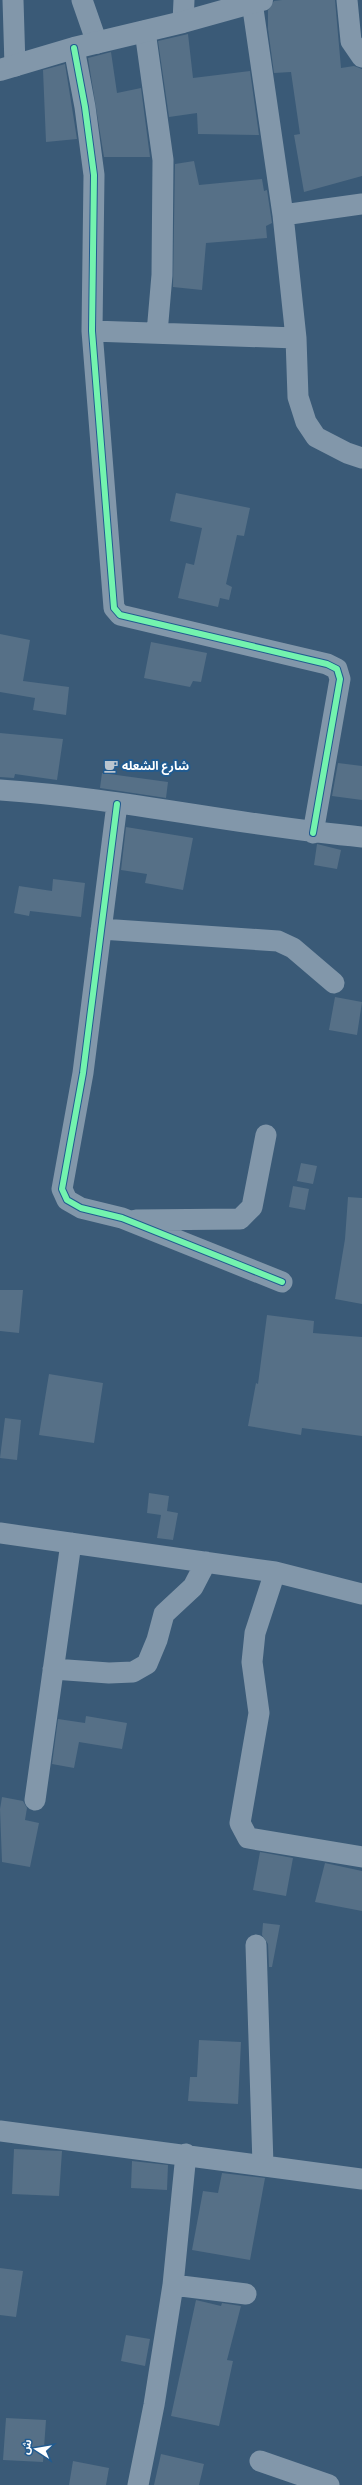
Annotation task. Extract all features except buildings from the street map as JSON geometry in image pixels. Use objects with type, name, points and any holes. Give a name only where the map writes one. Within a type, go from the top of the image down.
[{"type":"street","points":[[13,0],[7,68],[74,48],[183,22],[257,1],[296,338],[298,397],[306,422],[316,437],[347,453],[362,458]]},
{"type":"street","points":[[82,0],[97,42]]},
{"type":"street","points":[[183,22],[184,0]]},
{"type":"street","points":[[347,0],[351,41],[362,56]]},
{"type":"street","points":[[145,31],[163,160],[162,275],[157,333]]},
{"type":"street","points":[[74,48],[85,107],[94,175],[92,331],[114,608],[120,615],[327,664],[337,669],[340,679],[313,833]]},
{"type":"street","points":[[283,216],[362,204]]},
{"type":"street","points":[[92,331],[296,338]]},
{"type":"street","points":[[0,790],[53,794],[313,833],[362,837]]},
{"type":"street","points":[[116,804],[82,1073],[62,1189],[67,1200],[81,1208],[126,1220],[282,1282]]},
{"type":"street","points":[[101,929],[278,941],[293,948],[334,983]]},
{"type":"street","points":[[126,1220],[240,1219],[252,1208],[266,1135]]},
{"type":"street","points":[[0,1533],[275,1572],[362,1594]]},
{"type":"street","points":[[35,1800],[71,1543]]},
{"type":"street","points":[[53,1669],[109,1673],[133,1672],[147,1664],[157,1640],[164,1614],[193,1587],[206,1562]]},
{"type":"street","points":[[275,1572],[255,1633],[252,1662],[259,1713],[240,1822],[248,1838],[362,1858]]},
{"type":"street","points":[[256,1945],[263,2165]]},
{"type":"street","points":[[1,2134],[186,2154],[362,2179]]},
{"type":"street","points":[[138,2485],[154,2405],[173,2285],[186,2154]]},
{"type":"street","points":[[173,2285],[246,2294]]},
{"type":"street","points":[[260,2461],[329,2485]]},
{"type":"cycle path","points":[[74,48],[85,107],[94,175],[92,331],[114,608],[120,615],[327,664],[337,669],[340,679],[313,833]]},
{"type":"cycle path","points":[[117,804],[83,1073],[62,1189],[67,1200],[81,1208],[122,1218],[282,1282]]},
{"type":"place","name":"شارع الشعله","points":[[111,766]]}]
